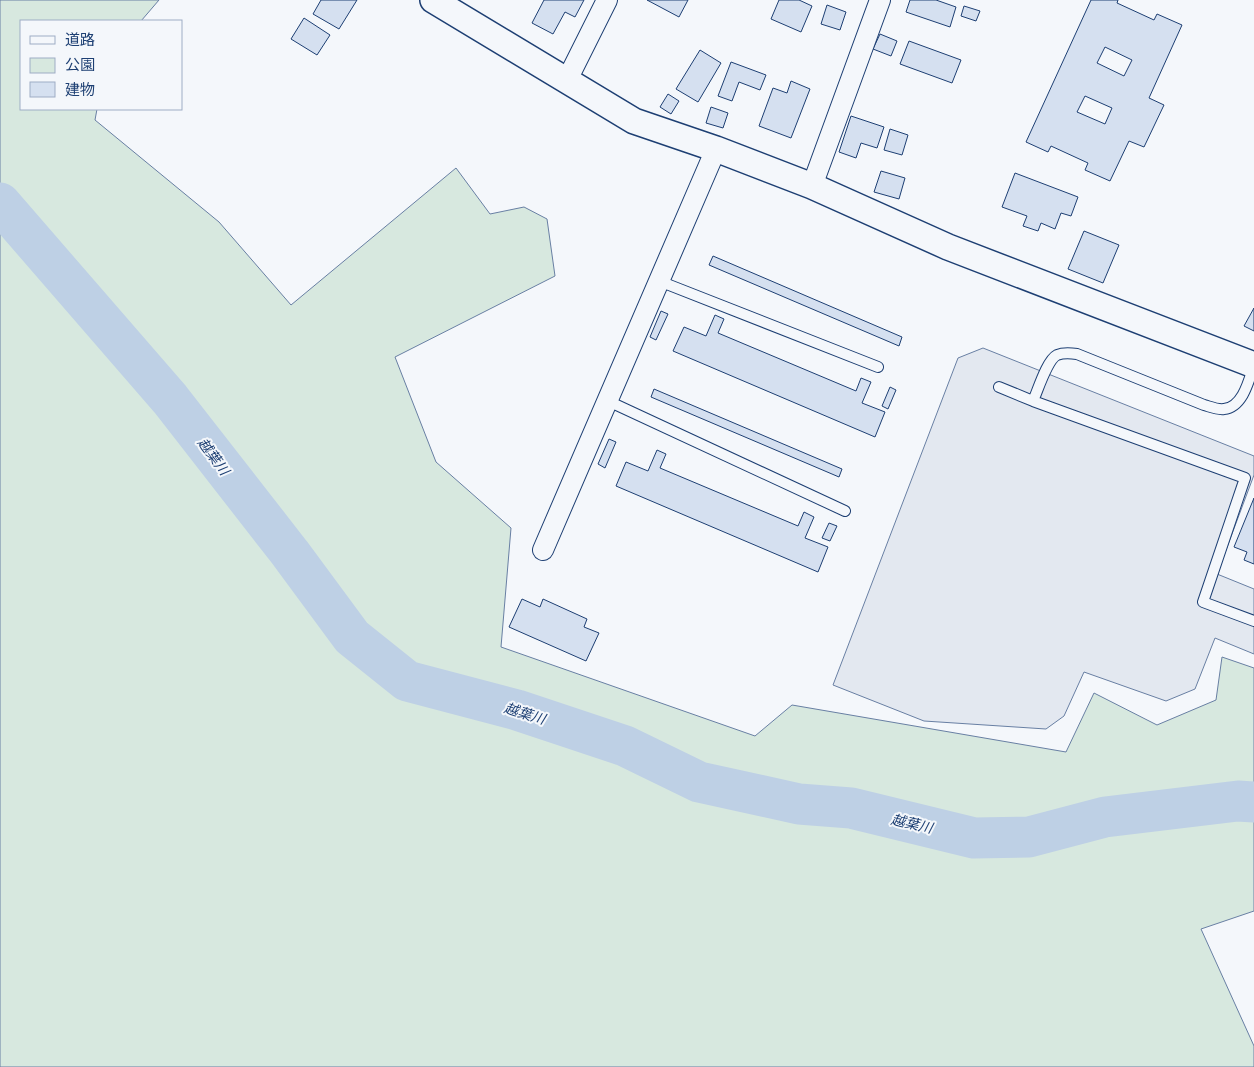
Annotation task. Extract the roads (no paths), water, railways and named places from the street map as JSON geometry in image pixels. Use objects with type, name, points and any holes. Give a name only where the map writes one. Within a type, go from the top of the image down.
[{"type":"street","points":[[433,0],[634,121],[716,149],[812,186],[948,247],[1254,365]]},
{"type":"street","points":[[567,80],[607,0]]},
{"type":"street","points":[[812,186],[880,0]]},
{"type":"street","points":[[543,550],[716,149]]},
{"type":"lane","points":[[659,281],[878,367]]},
{"type":"lane","points":[[1033,401],[1050,363],[1056,356],[1068,353],[1077,354],[1220,410],[1226,410],[1237,404],[1245,390],[1254,365]]},
{"type":"lane","points":[[999,387],[1245,478],[1202,602],[1254,621]]},
{"type":"lane","points":[[608,401],[845,511]]},
{"type":"waterway","name":"越葉川","points":[[0,203],[170,399],[290,553],[352,637],[407,681],[517,710],[625,746],[699,782],[799,804],[851,808],[974,838],[1029,837],[1105,817],[1238,801],[1254,802]]}]
